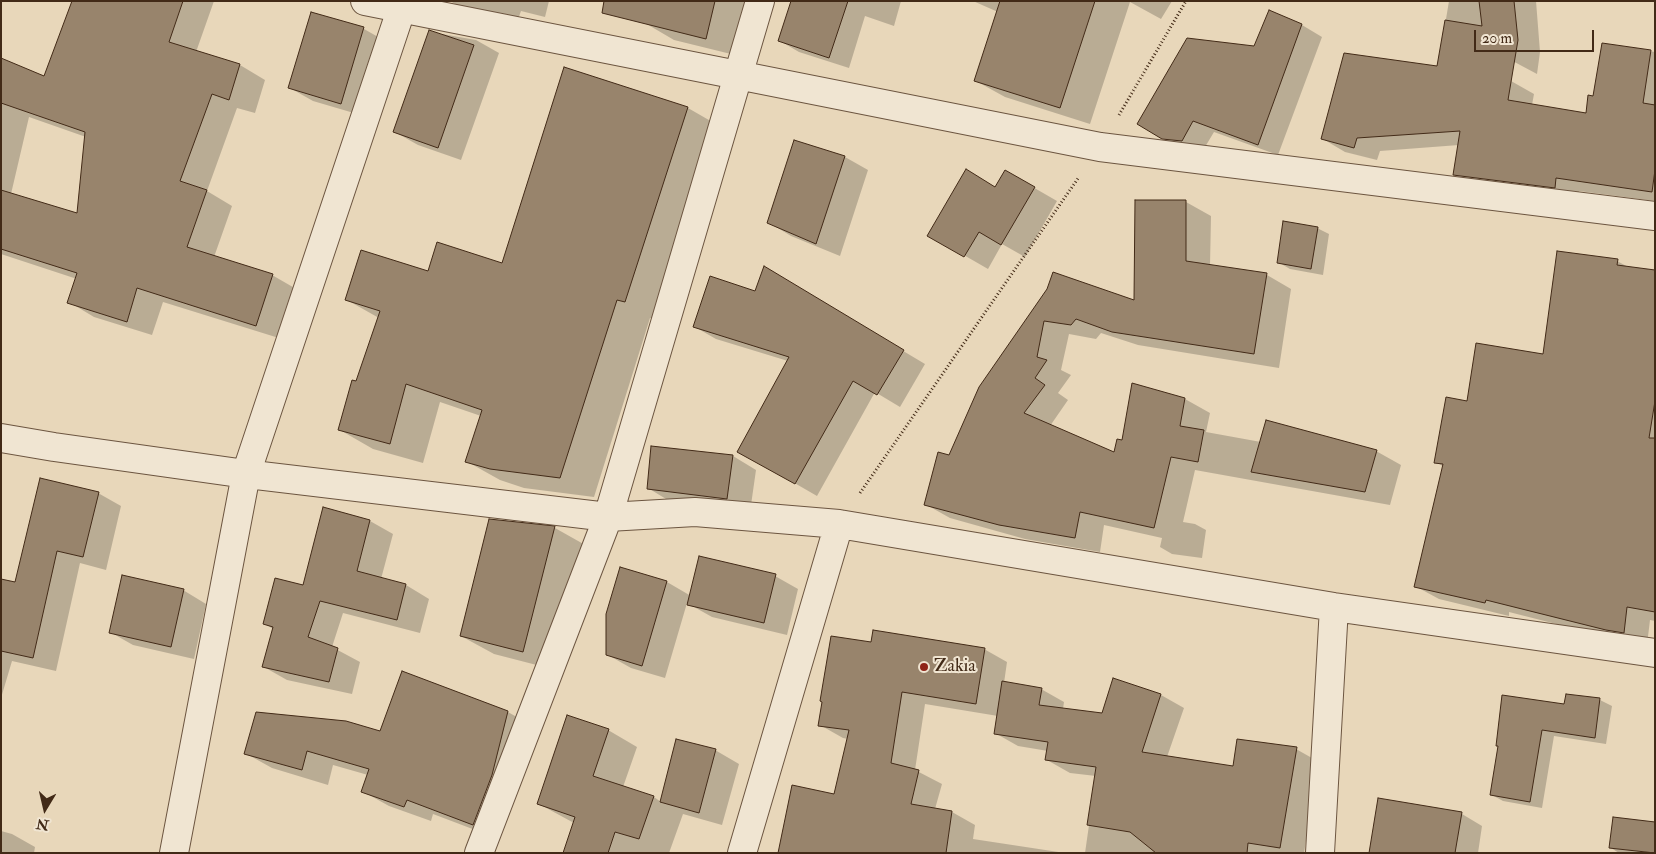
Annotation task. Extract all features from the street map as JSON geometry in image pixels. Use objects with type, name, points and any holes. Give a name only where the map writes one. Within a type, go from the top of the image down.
[{"type":"street","points":[[364,1],[403,5],[1100,146],[1655,216]]},
{"type":"street","points":[[479,853],[608,517],[760,1]]},
{"type":"street","points":[[174,853],[246,474],[403,5]]},
{"type":"street","points":[[1,438],[54,448],[246,474],[608,517],[695,512],[839,524],[1334,607],[1655,653]]},
{"type":"street","points":[[742,853],[839,524]]},
{"type":"street","points":[[1320,853],[1334,607]]},
{"type":"path","points":[[839,524],[1100,146],[1186,1]]},
{"type":"building","points":[[72,1],[183,1],[169,42],[240,64],[229,100],[212,94],[180,181],[207,190],[187,247],[273,274],[256,326],[137,288],[127,322],[67,303],[77,273],[1,249],[1,190],[77,213],[85,132],[1,103],[1,58],[44,76]]},
{"type":"building","points":[[604,1],[715,1],[706,39],[602,13]]},
{"type":"building","points":[[791,1],[848,1],[829,58],[778,41]]},
{"type":"building","points":[[1000,1],[1095,1],[1060,108],[974,81]]},
{"type":"building","points":[[1479,1],[1514,1],[1518,40],[1508,100],[1586,113],[1588,95],[1593,96],[1602,43],[1651,50],[1643,103],[1655,105],[1655,170],[1652,192],[1556,178],[1555,188],[1453,175],[1460,131],[1357,138],[1354,148],[1321,139],[1344,53],[1437,66],[1445,20],[1482,26]]},
{"type":"building","points":[[1269,10],[1302,24],[1258,145],[1193,121],[1182,141],[1162,139],[1137,124],[1187,38],[1254,46]]},
{"type":"building","points":[[311,12],[364,27],[341,104],[288,88]]},
{"type":"building","points":[[429,30],[474,45],[438,148],[393,132]]},
{"type":"building","points":[[564,67],[688,107],[625,302],[617,300],[560,478],[490,469],[465,462],[482,410],[406,384],[390,444],[338,430],[352,380],[356,381],[380,311],[345,300],[361,250],[428,271],[437,242],[502,263]]},
{"type":"building","points":[[794,140],[845,156],[816,244],[767,223]]},
{"type":"building","points":[[966,169],[995,187],[1005,170],[1035,187],[1001,245],[979,232],[964,257],[927,236]]},
{"type":"building","points":[[1135,200],[1186,200],[1186,261],[1267,273],[1254,354],[1112,332],[1076,319],[1071,325],[1044,321],[1037,357],[1047,360],[1035,378],[1045,385],[1024,413],[1114,452],[1117,439],[1122,440],[1132,383],[1185,398],[1180,426],[1204,430],[1198,462],[1171,457],[1154,528],[1080,512],[1075,538],[999,525],[924,505],[938,452],[949,455],[979,387],[1047,289],[1053,272],[1134,300]]},
{"type":"building","points":[[1283,221],[1318,227],[1311,269],[1277,263]]},
{"type":"building","points":[[1557,251],[1618,259],[1617,265],[1655,270],[1655,401],[1649,438],[1655,438],[1655,612],[1627,607],[1624,633],[1486,600],[1485,603],[1414,587],[1443,464],[1434,463],[1446,397],[1467,401],[1476,343],[1543,354]]},
{"type":"building","points":[[764,266],[904,350],[877,395],[853,381],[795,484],[737,452],[789,357],[693,327],[710,276],[755,291]]},
{"type":"building","points":[[1266,420],[1377,450],[1365,492],[1251,472]]},
{"type":"building","points":[[651,446],[733,455],[727,499],[647,489]]},
{"type":"building","points":[[40,478],[99,492],[83,557],[57,551],[33,658],[1,651],[1,579],[15,582]]},
{"type":"building","points":[[323,507],[370,520],[357,571],[406,584],[397,620],[320,601],[308,637],[338,648],[329,682],[262,667],[273,627],[263,624],[275,578],[303,585]]},
{"type":"building","points":[[489,519],[555,526],[523,652],[460,636]]},
{"type":"building","points":[[699,556],[776,574],[764,623],[687,605]]},
{"type":"building","points":[[620,567],[667,581],[642,666],[606,655],[606,614]]},
{"type":"building","points":[[122,575],[184,589],[171,647],[109,633]]},
{"type":"building","points":[[873,630],[985,648],[976,704],[902,692],[891,763],[919,770],[911,804],[952,811],[946,853],[778,853],[792,785],[834,794],[849,730],[818,726],[822,702],[820,701],[831,636],[871,642]]},
{"type":"building","points":[[402,671],[508,711],[492,775],[473,825],[407,800],[404,807],[361,792],[369,769],[307,751],[302,770],[244,754],[256,712],[346,721],[380,731]]},
{"type":"building","points":[[1113,678],[1161,694],[1142,752],[1233,766],[1237,739],[1297,747],[1280,848],[1248,843],[1247,853],[1156,853],[1130,832],[1087,825],[1096,767],[1045,760],[1048,742],[994,734],[1002,681],[1042,688],[1039,705],[1102,713]]},
{"type":"building","points":[[1566,694],[1600,698],[1595,738],[1542,730],[1530,802],[1490,795],[1498,746],[1496,746],[1502,695],[1564,704]]},
{"type":"building","points":[[567,715],[609,729],[593,776],[654,796],[639,839],[615,832],[608,853],[563,853],[575,817],[537,804]]},
{"type":"building","points":[[676,739],[716,749],[699,813],[660,802]]},
{"type":"building","points":[[1378,798],[1462,812],[1455,853],[1369,853]]},
{"type":"building","points":[[1613,817],[1655,822],[1655,853],[1609,848]]},
{"type":"place","name":"Zakia","points":[[924,667]]}]
